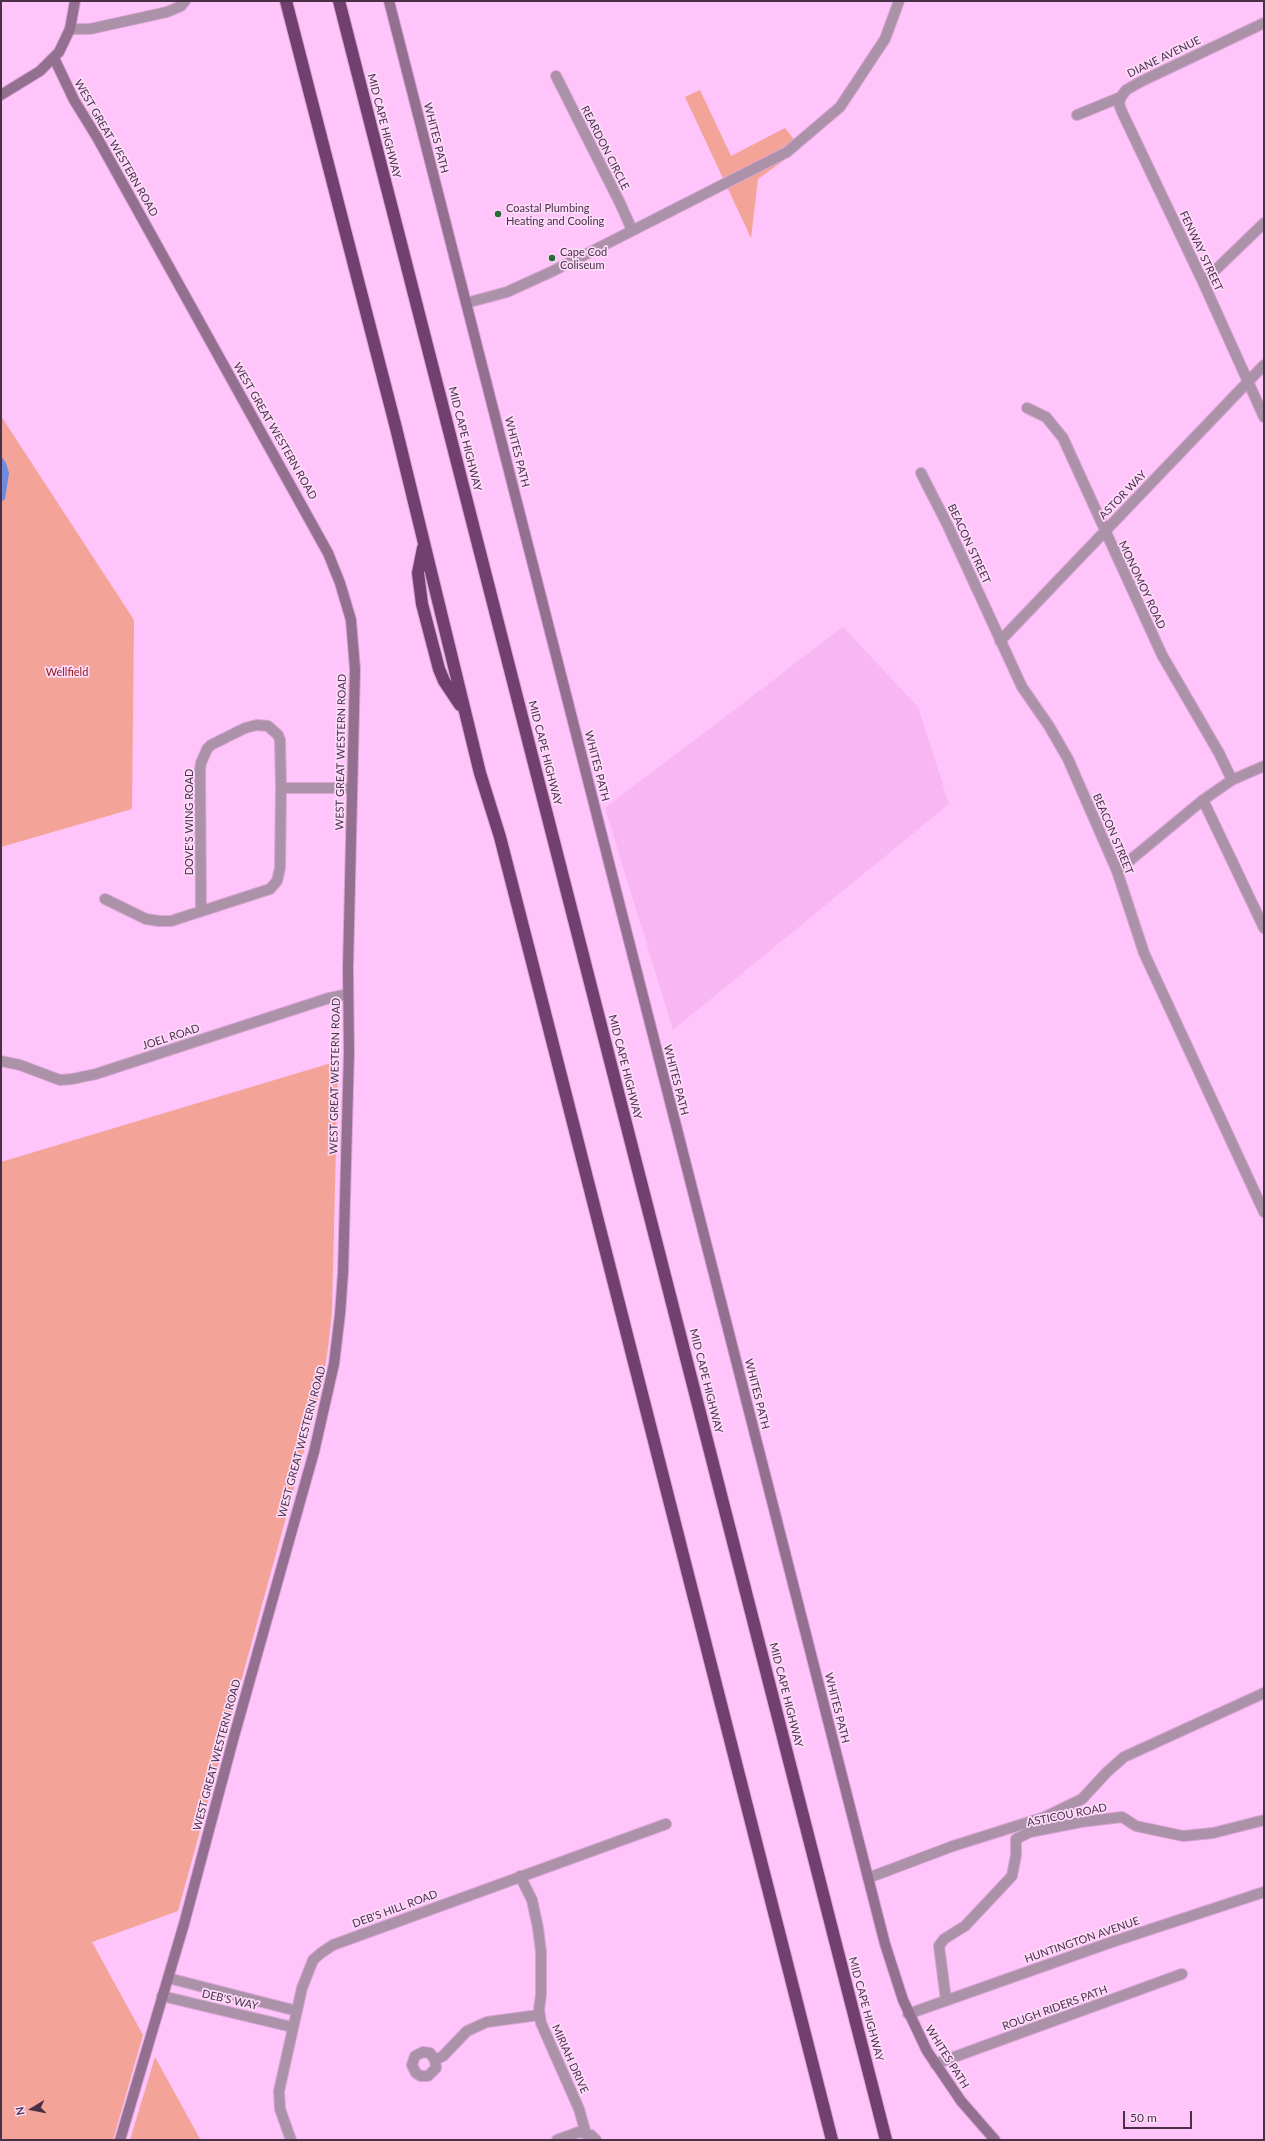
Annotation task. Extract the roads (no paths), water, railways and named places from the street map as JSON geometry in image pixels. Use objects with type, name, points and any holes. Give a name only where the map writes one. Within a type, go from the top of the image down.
[{"type":"highway","points":[[286,1],[396,428],[423,545],[418,573],[422,604],[442,675],[451,693],[464,710],[529,950],[832,2140]]},
{"type":"highway","name":"MID CAPE HIGHWAY","points":[[339,1],[886,2140]]},
{"type":"street","points":[[1,95],[40,71],[54,58],[63,45],[70,29],[75,1]]},
{"type":"street","points":[[70,29],[90,29],[167,12],[181,6],[185,1]]},
{"type":"street","name":"WHITES PATH","points":[[389,1],[894,1975],[908,2014],[935,2064],[961,2101],[995,2140]]},
{"type":"street","points":[[466,303],[507,292],[597,250],[632,230],[786,152],[840,107],[885,39],[899,1]]},
{"type":"street","name":"DIANE AVENUE","points":[[1077,115],[1121,96],[1126,90],[1137,84],[1264,23]]},
{"type":"street","name":"WEST GREAT WESTERN ROAD","points":[[54,58],[74,100],[106,152],[308,514],[335,569],[347,604],[353,638],[355,692],[348,994],[349,1052],[342,1281],[340,1314],[332,1376],[314,1452],[168,1978],[120,2140]]},
{"type":"street","name":"REARDON CIRCLE","points":[[556,76],[632,230]]},
{"type":"street","name":"FENWAY STREET","points":[[1121,96],[1119,104],[1122,112],[1203,282],[1264,416]]},
{"type":"street","points":[[1203,282],[1264,223]]},
{"type":"street","name":"ASTOR WAY","points":[[1000,641],[1264,365]]},
{"type":"street","name":"MONOMOY ROAD","points":[[1027,408],[1046,417],[1062,438],[1162,655],[1185,698],[1219,753],[1232,780]]},
{"type":"street","name":"BEACON STREET","points":[[922,473],[1022,687],[1049,726],[1068,759],[1117,871],[1144,953],[1264,1212]]},
{"type":"street","name":"DOVE'S WING ROAD","points":[[201,911],[200,770],[206,749],[245,728],[257,724],[268,726],[278,734],[280,740],[281,788]]},
{"type":"street","points":[[1117,871],[1203,800],[1232,780],[1264,766]]},
{"type":"street","points":[[105,899],[146,919],[171,921],[264,891],[274,886],[280,868],[281,788],[352,788]]},
{"type":"street","points":[[1203,800],[1264,928]]},
{"type":"street","name":"JOEL ROAD","points":[[1,1061],[20,1065],[60,1080],[72,1079],[96,1074],[322,1000],[348,994]]},
{"type":"street","points":[[868,1878],[953,1846],[1045,1818],[1082,1799],[1107,1772],[1124,1757],[1264,1693]]},
{"type":"street","name":"ASTICOU ROAD","points":[[946,2000],[939,1946],[944,1939],[965,1926],[1012,1876],[1016,1855],[1016,1839],[1030,1832],[1081,1822],[1122,1817],[1136,1826],[1183,1836],[1213,1833],[1264,1820]]},
{"type":"street","name":"DEB'S HILL ROAD","points":[[291,2140],[282,2118],[279,2100],[292,2027],[308,1970],[313,1960],[326,1948],[666,1824]]},
{"type":"street","name":"MIRIAH DRIVE","points":[[520,1876],[532,1900],[538,1928],[541,1952],[540,2015],[544,2032],[579,2109],[586,2134]]},
{"type":"street","name":"HUNTINGTON AVENUE","points":[[908,2014],[1112,1942],[1264,1892]]},
{"type":"street","name":"ROUGH RIDERS PATH","points":[[935,2064],[1182,1974]]},
{"type":"street","name":"DEB'S WAY","points":[[168,1978],[297,2011]]},
{"type":"street","name":"DEB'S WAY","points":[[162,1996],[292,2027]]},
{"type":"street","points":[[436,2060],[443,2056],[467,2031],[481,2024],[540,2015]]},
{"type":"street","points":[[557,2140],[571,2134],[586,2134],[596,2140]]},
{"type":"water","points":[[1,456],[6,463],[9,473],[5,499],[1,502]]},
{"type":"place","name":"Coastal Plumbing Heating and Cooling","points":[[498,214]]},
{"type":"place","name":"Cape Cod Coliseum","points":[[552,258]]},
{"type":"park label","name":"Wellfield","points":[[67,672]]}]
